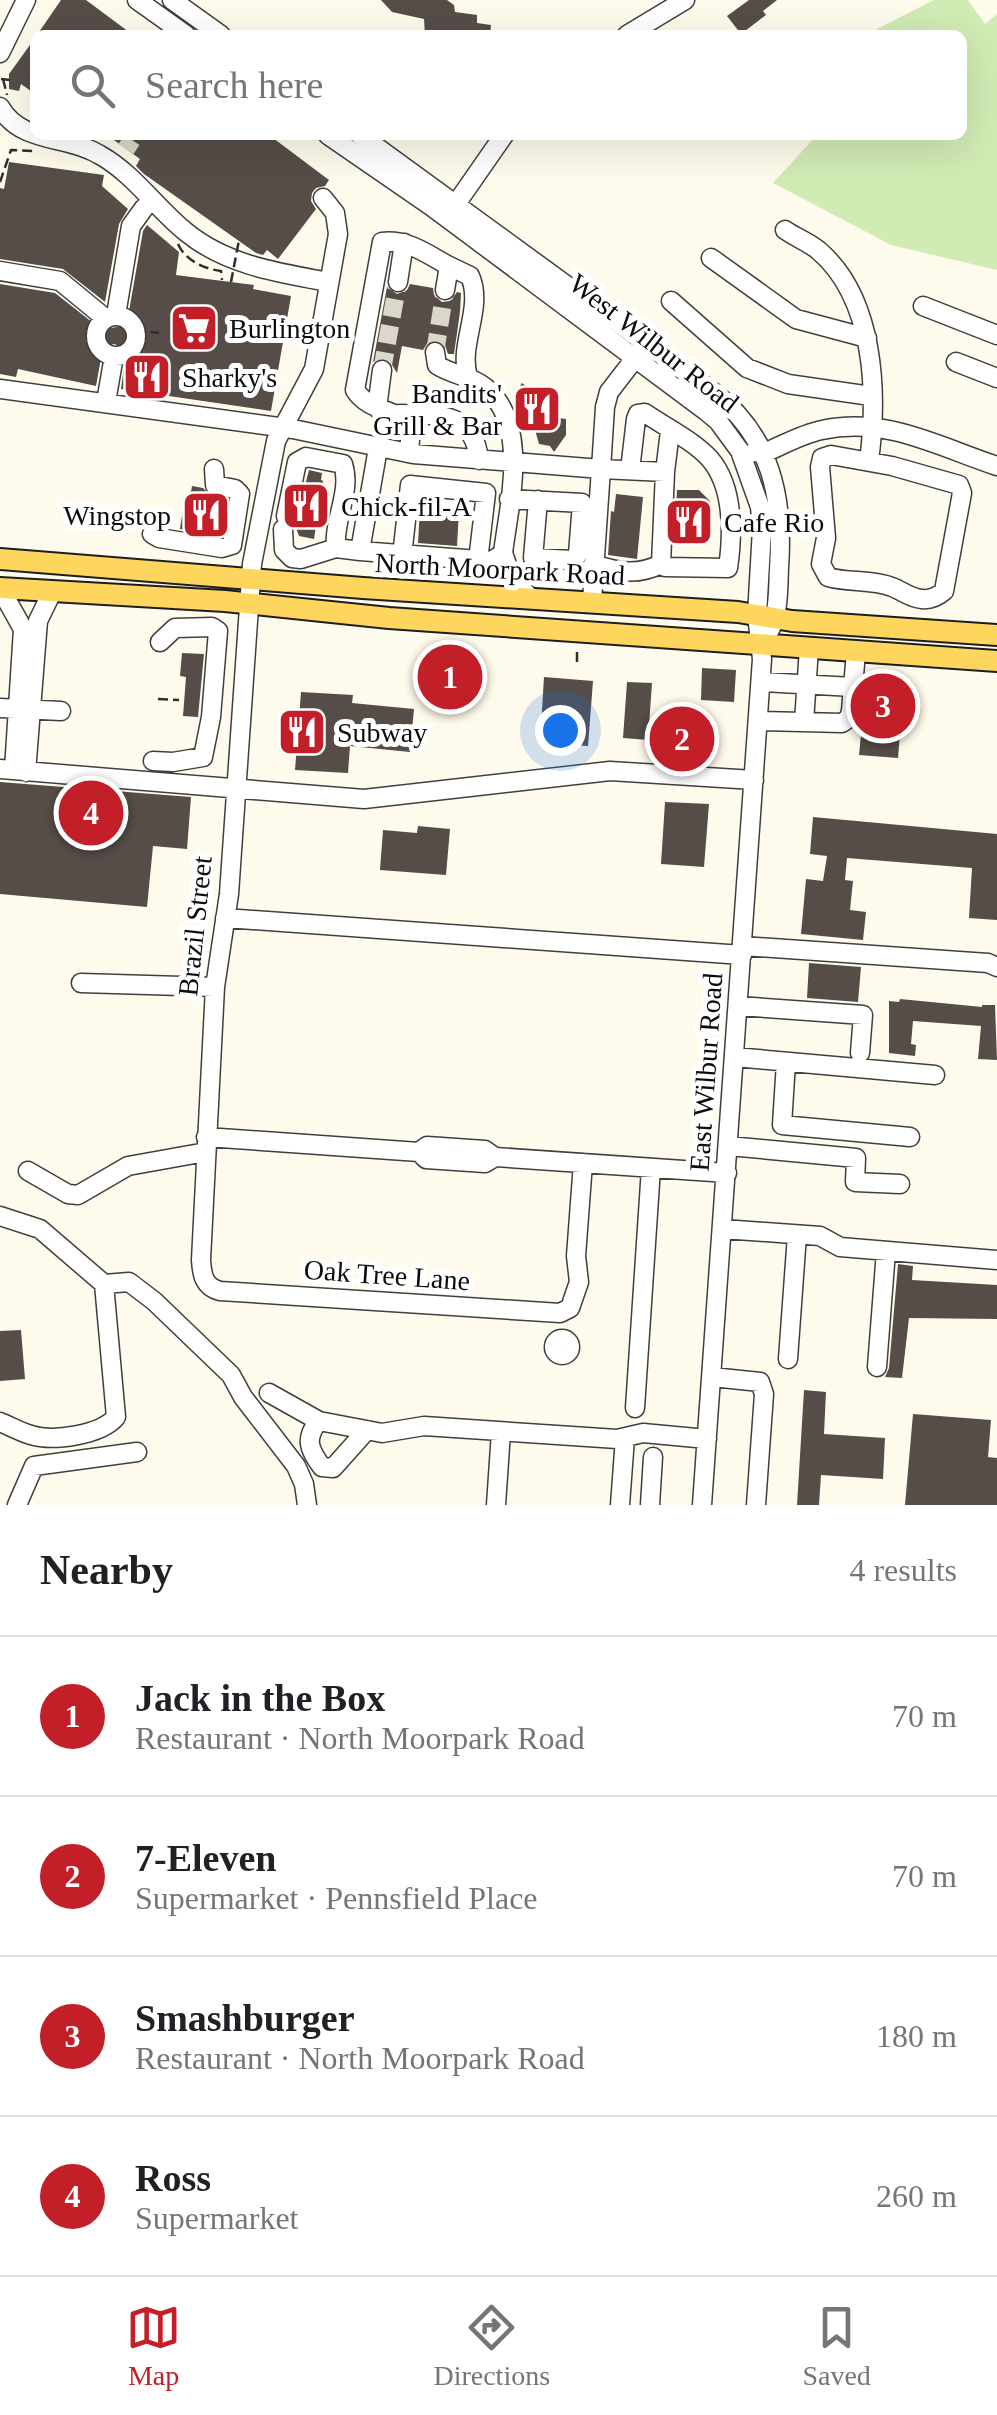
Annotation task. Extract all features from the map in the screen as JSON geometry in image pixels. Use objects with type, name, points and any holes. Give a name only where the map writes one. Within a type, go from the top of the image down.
[{"type":"main road","name":"North Moorpark Road","points":[[0,560],[592,601],[997,635]]},
{"type":"main road","name":"North Moorpark Road","points":[[0,588],[997,661]]},
{"type":"street","points":[[0,53],[26,0]]},
{"type":"street","points":[[138,0],[179,30]]},
{"type":"street","points":[[172,0],[214,30]]},
{"type":"street","points":[[636,30],[685,0]]},
{"type":"street","points":[[0,107],[11,123],[30,133]]},
{"type":"street","points":[[62,140],[114,165],[184,231],[208,248],[239,262],[329,282]]},
{"type":"street","name":"West Wilbur Road","points":[[336,140],[451,212]]},
{"type":"street","name":"West Wilbur Road","points":[[366,140],[451,212],[640,351],[724,401],[742,418],[764,452],[777,488],[781,522],[763,644]]},
{"type":"street","points":[[451,212],[501,140]]},
{"type":"street","points":[[114,165],[126,149]]},
{"type":"street","name":"Brazil Street","points":[[204,1280],[201,1260],[214,988],[225,918],[248,604],[281,428],[314,369],[338,222],[332,206],[323,198]]},
{"type":"street","points":[[0,271],[60,281],[110,317],[128,319],[136,330],[132,349],[114,356],[102,350],[96,337],[100,324],[110,317],[131,226],[144,208]]},
{"type":"street","points":[[785,230],[818,251],[852,298],[866,338],[872,426],[869,461]]},
{"type":"street","points":[[468,378],[464,365],[475,290],[470,276],[404,243],[382,242],[355,390],[376,408],[400,414],[439,415],[462,422],[472,431],[479,460]]},
{"type":"street","points":[[398,282],[404,243]]},
{"type":"street","points":[[711,258],[796,319],[866,338]]},
{"type":"street","points":[[444,290],[450,266]]},
{"type":"street","points":[[671,301],[748,368],[788,384],[870,396]]},
{"type":"street","points":[[923,306],[997,335]]},
{"type":"street","points":[[592,601],[605,407],[609,392],[640,351]]},
{"type":"street","name":"West Wilbur Road","points":[[640,351],[718,421],[746,465],[760,507],[766,617]]},
{"type":"street","points":[[435,352],[437,365],[487,389],[504,411],[513,442],[504,553],[512,576],[530,598]]},
{"type":"street","points":[[106,402],[114,356]]},
{"type":"street","points":[[956,362],[997,378]]},
{"type":"street","points":[[376,408],[382,370]]},
{"type":"street","points":[[0,389],[281,428],[448,458],[665,472]]},
{"type":"street","points":[[630,470],[638,414],[644,413],[708,456],[729,504],[729,564],[724,570],[661,564]]},
{"type":"street","points":[[400,414],[409,427],[408,453]]},
{"type":"street","points":[[718,421],[727,421],[750,450],[764,452],[821,430],[872,426],[914,435],[997,466]]},
{"type":"street","points":[[661,564],[670,431]]},
{"type":"street","points":[[360,551],[378,448]]},
{"type":"street","points":[[831,455],[869,461],[958,485],[962,493],[944,591],[939,596],[925,600],[906,596],[892,587],[846,582],[828,576],[823,568],[826,538],[822,458],[831,455]]},
{"type":"street","points":[[336,548],[347,476],[342,464],[306,457],[296,462],[284,522],[284,550],[292,558],[336,548],[492,561],[504,553]]},
{"type":"street","points":[[444,489],[448,458]]},
{"type":"street","points":[[152,534],[222,548],[232,545],[240,494],[236,489],[215,485],[214,469]]},
{"type":"street","points":[[347,476],[371,480]]},
{"type":"street","points":[[402,556],[410,485],[486,494],[478,560]]},
{"type":"street","points":[[509,499],[538,500]]},
{"type":"street","points":[[594,564],[630,573],[661,564]]},
{"type":"street","points":[[0,588],[23,629],[13,770],[364,798],[610,770],[754,780]]},
{"type":"street","points":[[16,708],[38,621],[52,592]]},
{"type":"street","points":[[153,761],[173,762],[178,767],[211,765],[218,631],[212,627],[174,628],[160,642]]},
{"type":"street","name":"East Wilbur Road","points":[[702,1505],[763,644]]},
{"type":"street","points":[[804,722],[809,648]]},
{"type":"street","points":[[758,721],[842,724],[849,718],[856,652]]},
{"type":"street","points":[[761,682],[853,687]]},
{"type":"street","points":[[16,708],[61,711]]},
{"type":"street","points":[[225,918],[988,963],[997,967]]},
{"type":"street","points":[[81,983],[214,988]]},
{"type":"street","points":[[738,1006],[863,1015],[860,1054]]},
{"type":"street","points":[[735,1057],[935,1076]]},
{"type":"street","points":[[786,1062],[782,1125],[910,1136]]},
{"type":"street","points":[[28,1171],[68,1194],[78,1195],[128,1166],[206,1144],[420,1152],[426,1159],[484,1163],[495,1157],[727,1173]]},
{"type":"street","points":[[729,1146],[856,1158],[855,1182],[900,1184]]},
{"type":"street","points":[[558,1341],[554,1331],[579,1282],[576,1256],[583,1163]]},
{"type":"street","points":[[635,1408],[651,1168]]},
{"type":"street","points":[[0,1216],[40,1230],[104,1284],[133,1284],[230,1375],[296,1466],[307,1505]]},
{"type":"street","points":[[723,1229],[820,1236],[840,1247],[997,1260]]},
{"type":"street","points":[[788,1359],[797,1235]]},
{"type":"street","points":[[877,1368],[886,1251]]},
{"type":"street","name":"Oak Tree Lane","points":[[204,1280],[220,1292],[562,1311]]},
{"type":"street","points":[[0,1422],[35,1437],[88,1434],[111,1424],[116,1416],[104,1284]]},
{"type":"street","points":[[712,1377],[760,1382],[764,1394],[756,1505]]},
{"type":"street","points":[[270,1393],[319,1421],[382,1432],[424,1426],[625,1438],[643,1433],[707,1439]]},
{"type":"street","points":[[319,1421],[309,1432],[309,1440],[312,1454],[322,1467],[332,1468],[367,1430]]},
{"type":"street","points":[[496,1505],[501,1432]]},
{"type":"street","points":[[620,1505],[625,1438]]},
{"type":"street","points":[[17,1505],[34,1466],[137,1452]]},
{"type":"street","points":[[650,1505],[653,1457]]},
{"type":"path","points":[[1,79],[10,80]]},
{"type":"path","points":[[0,182],[11,150],[44,152]]},
{"type":"path","points":[[175,239],[184,256],[209,270],[221,271],[222,280]]},
{"type":"path","points":[[231,282],[239,240]]},
{"type":"path","points":[[136,330],[159,333]]},
{"type":"path","points":[[576,662],[578,643]]},
{"type":"path","points":[[158,699],[179,700]]},
{"type":"green space","points":[[934,0],[968,0],[985,24],[997,14],[997,270],[891,245],[773,183],[812,140],[967,140],[967,30],[875,30]]},
{"type":"building","points":[[61,0],[86,0],[126,30],[40,30]]},
{"type":"building","points":[[381,0],[447,0],[454,5],[455,12],[477,15],[477,23],[491,25],[490,30],[425,30],[424,19],[392,12]]},
{"type":"building","points":[[749,0],[777,0],[763,11],[766,15],[746,30],[738,30],[727,16]]},
{"type":"building","points":[[30,45],[30,90],[21,84],[19,91],[9,89],[9,74]]},
{"type":"building","points":[[114,140],[276,140],[329,180],[312,193],[316,209],[278,259],[267,250],[263,255],[256,253],[144,174],[136,166],[140,159]]},
{"type":"building","points":[[9,162],[104,175],[102,186],[128,209],[119,224],[105,302],[63,269],[0,259],[0,188],[4,189]]},
{"type":"building","points":[[147,225],[179,252],[176,275],[254,285],[253,289],[291,296],[271,411],[121,389],[126,353],[115,344],[102,353],[96,386],[18,369],[16,377],[0,374],[0,284],[55,293],[102,330],[121,326],[128,317]]},
{"type":"building","points":[[410,284],[433,288],[442,302],[461,293],[454,354],[448,354],[439,340],[428,342],[423,350],[402,346],[397,373],[389,360],[373,362],[387,287],[397,294]]},
{"type":"building","name":"Bandits' Grill & Bar","points":[[522,383],[547,401],[559,418],[566,419],[566,435],[554,452],[550,446],[539,444],[535,430],[529,431],[516,393]]},
{"type":"building","name":"Chick-fil-A","points":[[309,470],[322,473],[323,481],[314,539],[299,536],[295,525]]},
{"type":"building","points":[[192,486],[226,500],[221,535],[180,529],[184,503],[189,504]]},
{"type":"building","points":[[677,490],[699,490],[710,501],[712,524],[703,535],[696,526],[675,525]]},
{"type":"building","points":[[616,494],[643,497],[637,559],[608,555]]},
{"type":"building","points":[[420,508],[459,511],[457,546],[418,543]]},
{"type":"building","points":[[182,653],[204,654],[198,717],[183,716],[186,677],[180,676]]},
{"type":"building","points":[[440,658],[464,660],[461,696],[437,695]]},
{"type":"building","points":[[702,668],[736,670],[734,702],[701,700]]},
{"type":"building","points":[[544,677],[593,681],[588,746],[540,743]]},
{"type":"building","points":[[627,682],[652,683],[648,740],[623,738]]},
{"type":"building","points":[[301,692],[353,695],[352,703],[414,709],[410,752],[350,746],[348,773],[295,770]]},
{"type":"building","points":[[865,694],[903,697],[898,758],[859,755]]},
{"type":"building","points":[[671,722],[694,723],[692,756],[669,754]]},
{"type":"building","points":[[0,782],[191,797],[187,849],[153,846],[147,907],[0,894]]},
{"type":"building","points":[[665,802],[709,804],[704,867],[661,864]]},
{"type":"building","points":[[813,817],[997,834],[997,920],[969,918],[972,868],[847,858],[845,880],[853,881],[850,910],[866,912],[863,940],[801,934],[806,879],[823,881],[827,856],[810,854]]},
{"type":"building","points":[[418,826],[450,829],[446,875],[380,870],[383,830],[417,833]]},
{"type":"building","points":[[809,963],[861,967],[858,1002],[807,998]]},
{"type":"building","points":[[889,1001],[995,1005],[997,1060],[978,1059],[981,1026],[913,1021],[911,1044],[916,1045],[915,1056],[889,1053]]},
{"type":"building","points":[[898,1264],[913,1266],[912,1280],[997,1285],[997,1319],[909,1318],[902,1378],[885,1377]]},
{"type":"building","points":[[21,1330],[25,1379],[0,1381],[0,1331]]},
{"type":"building","points":[[804,1390],[826,1392],[824,1434],[885,1438],[883,1479],[821,1475],[819,1505],[797,1505]]},
{"type":"building","points":[[913,1414],[991,1420],[988,1457],[997,1458],[997,1505],[905,1505]]},
{"type":"tunnel","points":[[126,149],[132,140]]},
{"type":"tunnel","points":[[382,370],[398,282]]},
{"type":"tunnel","points":[[435,352],[445,290]]},
{"type":"place","name":"Burlington","points":[[194,328]]},
{"type":"place","name":"Sharky's","points":[[147,377]]},
{"type":"place","name":"Bandits' Grill & Bar","points":[[537,409]]},
{"type":"place","name":"Chick-fil-A","points":[[306,506]]},
{"type":"place","name":"Wingstop","points":[[206,515]]},
{"type":"place","name":"Cafe Rio","points":[[689,522]]},
{"type":"place","name":"Jack in the Box","points":[[450,677]]},
{"type":"place","name":"Smashburger","points":[[883,706]]},
{"type":"place","name":"Subway","points":[[302,732]]},
{"type":"place","name":"7-Eleven","points":[[682,739]]},
{"type":"place","name":"Ross","points":[[91,813]]}]
